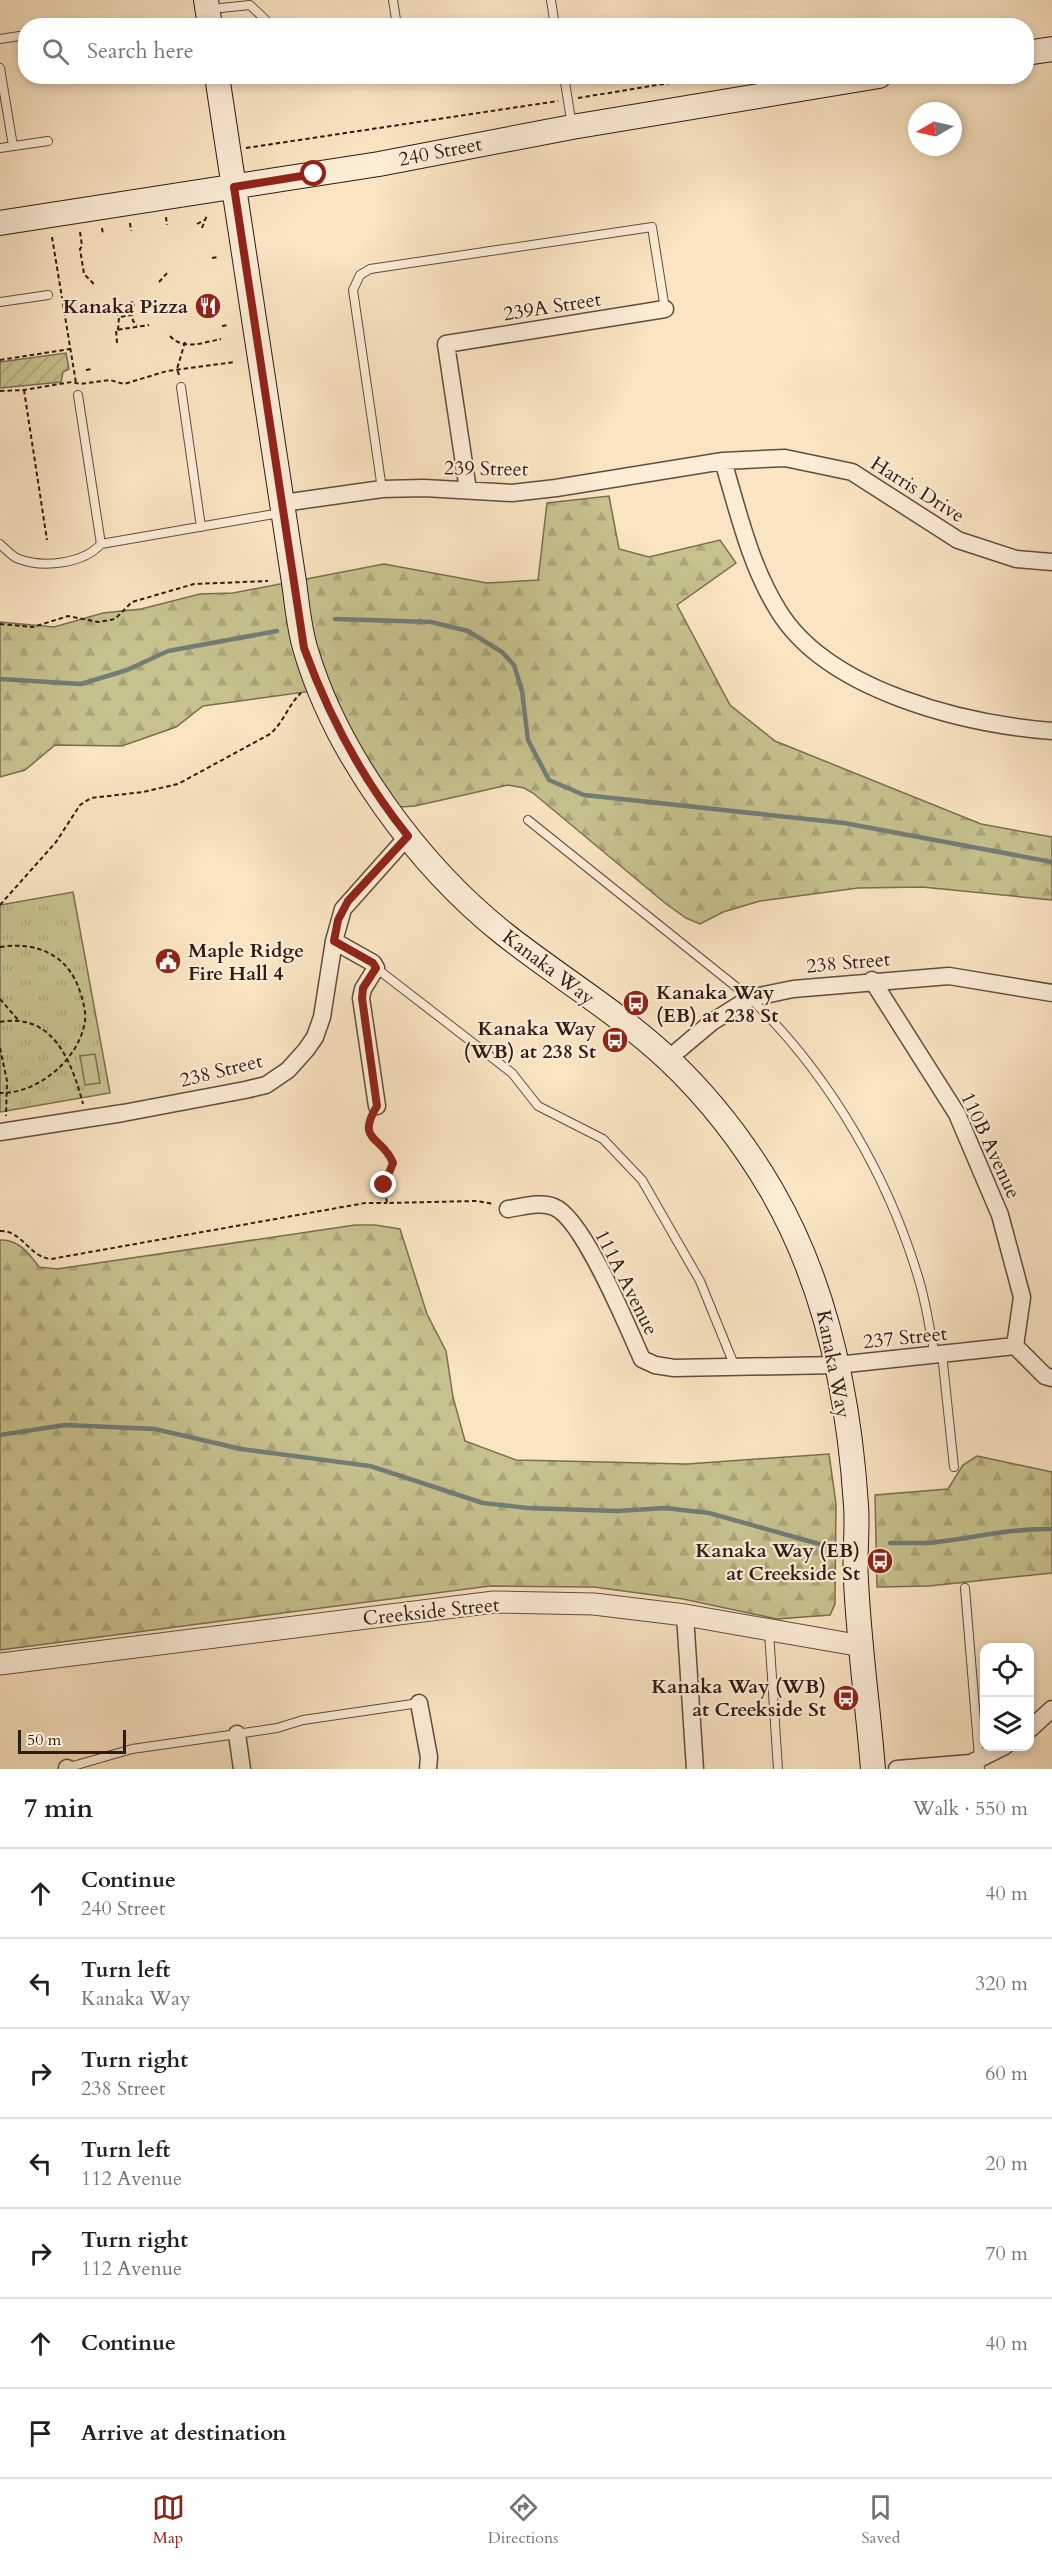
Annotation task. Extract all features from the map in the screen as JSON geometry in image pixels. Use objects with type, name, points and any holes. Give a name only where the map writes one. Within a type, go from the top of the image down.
[{"type":"main road","points":[[1034,52],[1052,49]]},
{"type":"main road","name":"Kanaka Way","points":[[218,84],[304,648],[318,684],[356,763],[408,836],[455,889],[501,931],[668,1059],[720,1116],[773,1192],[813,1276],[824,1308],[837,1365],[847,1425],[856,1507],[856,1579],[873,1769]]},
{"type":"main road","name":"240 Street","points":[[0,223],[379,164],[572,127],[831,84]]},
{"type":"street","name":"239A Street","points":[[468,490],[446,344],[665,309]]},
{"type":"street","name":"Harris Drive","points":[[723,461],[785,458],[852,472],[958,540],[1016,559],[1052,562]]},
{"type":"street","name":"239 Street","points":[[283,508],[382,489],[424,488],[512,493],[723,461]]},
{"type":"street","points":[[723,461],[749,550],[778,610],[798,635],[822,656],[855,679],[944,712],[990,723],[1052,731]]},
{"type":"street","name":"238 Street","points":[[3,1124],[123,1113],[245,1090],[266,1085],[276,1079],[296,1062],[315,1037],[322,1017],[338,920],[348,901],[408,836]]},
{"type":"street","points":[[334,941],[373,963],[376,968],[363,988],[362,998],[377,1106]]},
{"type":"street","name":"238 Street","points":[[668,1059],[712,1022],[750,998],[793,989],[872,980],[949,976],[1052,993]]},
{"type":"street","name":"110B Avenue","points":[[872,980],[957,1114],[1000,1215],[1022,1297],[1015,1346]]},
{"type":"street","name":"111A Avenue","points":[[508,1209],[540,1204],[555,1207],[565,1215],[591,1251],[642,1359]]},
{"type":"street","points":[[1015,1346],[1045,1376],[1052,1378]]},
{"type":"street","name":"237 Street","points":[[642,1359],[655,1365],[674,1368],[837,1365],[1015,1346]]},
{"type":"street","name":"Creekside Street","points":[[0,1664],[494,1602],[594,1604],[685,1616],[862,1646]]},
{"type":"street","points":[[685,1616],[695,1769]]},
{"type":"street","points":[[419,1703],[429,1758],[428,1769]]},
{"type":"street","points":[[1034,1725],[1052,1709]]},
{"type":"street","points":[[237,1734],[242,1769]]},
{"type":"street","points":[[897,1769],[980,1764],[998,1751]]},
{"type":"lane","points":[[393,0],[396,18]]},
{"type":"lane","points":[[551,0],[554,18]]},
{"type":"lane","points":[[208,12],[250,5],[264,18]]},
{"type":"lane","points":[[0,39],[18,36]]},
{"type":"lane","points":[[0,68],[13,146]]},
{"type":"lane","points":[[565,84],[572,127]]},
{"type":"lane","points":[[0,148],[48,141]]},
{"type":"lane","points":[[382,489],[353,290],[360,275],[370,269],[652,227],[665,309]]},
{"type":"lane","points":[[0,302],[48,295]]},
{"type":"lane","points":[[181,387],[201,527]]},
{"type":"lane","points":[[78,395],[101,544]]},
{"type":"lane","points":[[0,544],[16,559],[34,563],[64,562],[96,550],[101,544],[201,527],[283,508]]},
{"type":"lane","points":[[528,820],[750,998],[765,1012],[836,1100],[878,1175],[904,1236],[922,1289],[938,1354],[954,1467]]},
{"type":"lane","points":[[376,968],[512,1073],[538,1106],[603,1139],[642,1180],[700,1281],[735,1367]]},
{"type":"lane","points":[[965,1588],[980,1764]]},
{"type":"lane","points":[[769,1631],[778,1769]]},
{"type":"lane","points":[[66,1769],[132,1749],[277,1728],[303,1720],[419,1703]]},
{"type":"path","points":[[256,146],[276,146],[664,84]]},
{"type":"path","points":[[202,228],[207,215]]},
{"type":"path","points":[[166,217],[167,225]]},
{"type":"path","points":[[197,224],[204,220]]},
{"type":"path","points":[[130,223],[132,231]]},
{"type":"path","points":[[102,228],[103,235]]},
{"type":"path","points":[[81,232],[82,246],[80,249],[83,271],[93,287]]},
{"type":"path","points":[[52,237],[78,395]]},
{"type":"path","points":[[212,258],[219,257]]},
{"type":"path","points":[[159,282],[169,270]]},
{"type":"path","points":[[99,308],[134,302],[132,315],[138,327]]},
{"type":"path","points":[[112,305],[119,317],[118,330],[116,330],[117,343]]},
{"type":"path","points":[[119,317],[132,315]]},
{"type":"path","points":[[118,330],[149,325]]},
{"type":"path","points":[[222,326],[229,325]]},
{"type":"path","points":[[170,336],[177,342],[185,343],[221,339]]},
{"type":"path","points":[[181,387],[177,369],[185,343]]},
{"type":"path","points":[[0,360],[70,349]]},
{"type":"path","points":[[0,391],[110,380],[124,384],[177,369],[235,362]]},
{"type":"path","points":[[86,370],[92,369]]},
{"type":"path","points":[[24,390],[47,540]]},
{"type":"path","points":[[0,624],[33,627],[68,616],[98,622],[115,619],[132,602],[194,584],[268,581]]},
{"type":"path","points":[[0,905],[56,842],[80,805],[91,798],[143,792],[178,784],[270,734],[282,723],[295,698],[303,691],[318,684]]},
{"type":"path","points":[[0,947],[24,945],[43,950],[57,956],[69,967],[75,977],[84,1005],[85,1025],[68,1058],[51,1074],[35,1085],[0,1093]]},
{"type":"path","points":[[0,999],[19,1021]]},
{"type":"path","points":[[0,1022],[19,1021],[44,1030],[55,1040],[74,1071],[83,1104]]},
{"type":"path","points":[[0,1048],[8,1093],[3,1124]]},
{"type":"path","points":[[377,1106],[368,1121],[368,1127],[372,1137],[390,1156],[393,1163],[384,1185],[387,1203]]},
{"type":"path","points":[[0,1231],[13,1232],[36,1255],[51,1259],[365,1203],[477,1200],[508,1209]]},
{"type":"green space","points":[[66,353],[69,369],[63,372],[61,382],[0,388],[0,362]]},
{"type":"green space","points":[[609,496],[619,549],[649,557],[720,540],[736,563],[677,605],[730,705],[775,741],[981,824],[1052,837],[1052,900],[922,887],[858,888],[760,901],[723,912],[700,924],[686,918],[665,903],[533,793],[524,788],[508,785],[415,806],[386,808],[319,690],[203,706],[176,727],[122,746],[55,745],[25,770],[0,777],[0,622],[54,627],[103,613],[141,609],[200,594],[233,593],[384,564],[487,583],[538,580],[547,503]]},
{"type":"green space","points":[[73,892],[110,1093],[0,1112],[0,905]]},
{"type":"green space","points":[[95,1054],[100,1083],[85,1085],[80,1056]]},
{"type":"green space","points":[[355,1225],[400,1229],[427,1314],[446,1351],[453,1397],[465,1441],[516,1460],[687,1464],[829,1454],[836,1504],[835,1604],[830,1615],[777,1619],[683,1599],[594,1587],[490,1586],[0,1650],[0,1240],[18,1244],[39,1267],[57,1269]]},
{"type":"green space","points":[[977,1456],[1052,1472],[1052,1573],[929,1586],[877,1587],[875,1495],[948,1489],[963,1465]]},
{"type":"waterway","points":[[335,619],[431,622],[468,631],[502,652],[514,665],[522,691],[528,740],[549,780],[584,795],[844,823],[1052,862]]},
{"type":"waterway","points":[[0,679],[81,684],[127,670],[168,651],[277,631]]},
{"type":"waterway","points":[[0,1435],[65,1425],[155,1429],[241,1449],[370,1466],[483,1503],[527,1508],[617,1511],[665,1508],[709,1513],[830,1547]]},
{"type":"waterway","points":[[890,1543],[927,1543],[1005,1532],[1052,1529]]},
{"type":"place","name":"Kanaka Pizza","points":[[208,306]]},
{"type":"place","name":"Maple Ridge Fire Hall 4","points":[[168,961]]},
{"type":"place","name":"Kanaka Way (EB) at 238 St","points":[[636,1003]]},
{"type":"place","name":"Kanaka Way (WB) at 238 St","points":[[615,1040]]},
{"type":"place","name":"Kanaka Way (EB) at Creekside St","points":[[880,1561]]},
{"type":"place","name":"Kanaka Way (WB) at Creekside St","points":[[846,1698]]},
{"type":"route","points":[[314,174],[234,187],[304,648],[336,727],[356,763],[408,836],[348,901],[338,920],[334,941],[373,963],[376,968],[363,988],[362,998],[377,1106],[368,1121],[368,1127],[372,1137],[390,1156],[393,1163],[384,1185]]}]
